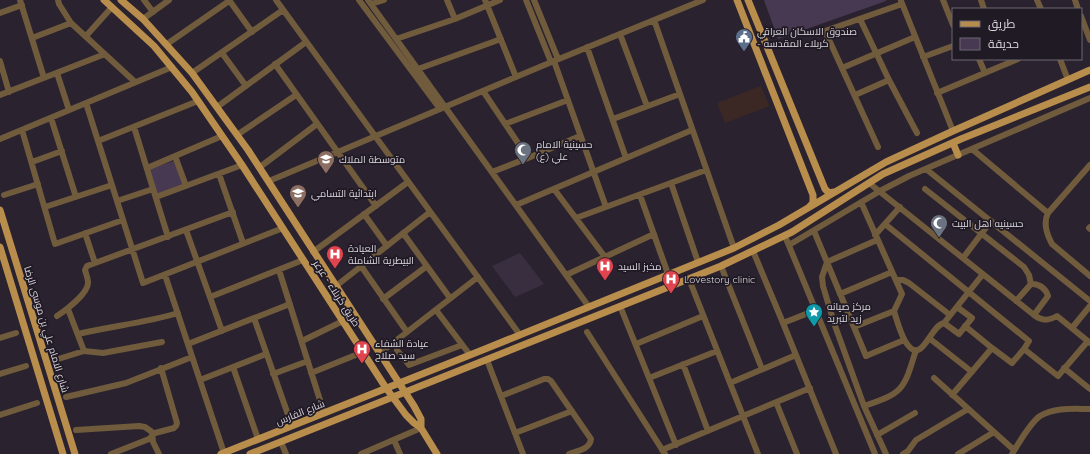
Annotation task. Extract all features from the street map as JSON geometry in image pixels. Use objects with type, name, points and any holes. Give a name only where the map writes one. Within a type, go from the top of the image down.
[{"type":"main road","name":"طريق كربلاء - عرعر","points":[[104,0],[154,46],[198,101],[242,165],[386,388],[414,423],[421,428]]},
{"type":"main road","name":"طريق كربلاء - عرعر","points":[[121,0],[146,22],[192,73],[260,167],[313,252],[405,392],[421,419],[421,428]]},
{"type":"main road","points":[[737,0],[814,199],[810,207]]},
{"type":"main road","points":[[748,0],[825,189],[829,193],[834,192]]},
{"type":"main road","points":[[139,32],[146,30],[146,22]]},
{"type":"main road","points":[[154,46],[156,41],[165,42]]},
{"type":"main road","name":"شارع الفارس","points":[[222,453],[436,369],[734,248],[773,228],[886,162],[1090,70]]},
{"type":"main road","name":"شارع الفارس","points":[[250,454],[722,266],[785,236],[883,174],[953,143],[1090,87]]},
{"type":"main road","points":[[953,143],[958,155]]},
{"type":"main road","points":[[804,173],[812,174],[817,169]]},
{"type":"main road","name":"شارع الامام علي بن موسى الرضا","points":[[0,210],[75,454]]},
{"type":"main road","points":[[0,247],[63,454]]},
{"type":"main road","points":[[436,369],[432,374],[434,378],[439,379]]},
{"type":"main road","points":[[390,370],[402,377],[414,377]]},
{"type":"main road","points":[[371,406],[374,399],[371,394],[380,386],[380,379]]},
{"type":"main road","points":[[421,428],[437,454]]},
{"type":"street","points":[[58,0],[70,23],[135,82]]},
{"type":"street","points":[[144,0],[153,12]]},
{"type":"street","points":[[146,22],[153,12],[169,0]]},
{"type":"street","points":[[165,42],[229,0],[252,32]]},
{"type":"street","points":[[276,0],[520,335]]},
{"type":"street","points":[[359,0],[492,172],[589,307]]},
{"type":"street","points":[[384,0],[369,2],[418,69],[443,108]]},
{"type":"street","points":[[447,0],[455,19]]},
{"type":"street","points":[[396,39],[455,19],[486,3],[500,0]]},
{"type":"street","points":[[526,0],[548,53],[554,61],[606,207]]},
{"type":"street","points":[[534,0],[554,51],[554,61]]},
{"type":"street","points":[[269,181],[587,47],[703,0]]},
{"type":"street","points":[[943,0],[952,22]]},
{"type":"street","points":[[878,147],[825,31],[860,19],[901,2],[952,131]]},
{"type":"street","points":[[0,13],[21,3],[44,78]]},
{"type":"street","points":[[486,3],[516,77]]},
{"type":"street","points":[[86,36],[112,7]]},
{"type":"street","points":[[192,73],[283,10]]},
{"type":"street","points":[[860,19],[889,80],[917,133]]},
{"type":"street","points":[[1082,19],[1090,40]]},
{"type":"street","points":[[654,20],[734,248]]},
{"type":"street","points":[[32,38],[70,23]]},
{"type":"street","points":[[620,34],[648,106]]},
{"type":"street","points":[[842,68],[915,37]]},
{"type":"street","points":[[418,69],[501,39]]},
{"type":"street","points":[[217,107],[306,42]]},
{"type":"street","points":[[923,57],[952,46]]},
{"type":"street","points":[[587,47],[626,158]]},
{"type":"street","points":[[548,53],[552,54],[554,51]]},
{"type":"street","points":[[222,52],[246,86]]},
{"type":"street","points":[[0,95],[105,54]]},
{"type":"street","points":[[979,60],[985,73]]},
{"type":"street","points":[[937,93],[1016,60]]},
{"type":"street","points":[[1060,60],[1068,80]]},
{"type":"street","points":[[0,61],[9,92]]},
{"type":"street","points":[[275,64],[376,206]]},
{"type":"street","points":[[0,139],[172,67]]},
{"type":"street","points":[[58,73],[69,110]]},
{"type":"street","points":[[855,95],[889,80]]},
{"type":"street","points":[[483,91],[528,158]]},
{"type":"street","points":[[613,119],[680,94]]},
{"type":"street","points":[[237,135],[296,95]]},
{"type":"street","points":[[789,245],[880,191],[926,169],[1090,98]]},
{"type":"street","points":[[505,124],[568,100]]},
{"type":"street","points":[[98,141],[198,101]]},
{"type":"street","points":[[86,103],[143,283],[283,228]]},
{"type":"street","points":[[51,118],[76,197]]},
{"type":"street","points":[[260,167],[317,124]]},
{"type":"street","points":[[134,127],[168,237]]},
{"type":"street","points":[[22,130],[55,244],[123,220]]},
{"type":"street","points":[[516,205],[692,130]]},
{"type":"street","points":[[147,168],[222,136]]},
{"type":"street","points":[[492,172],[580,136]]},
{"type":"street","points":[[972,149],[1048,213]]},
{"type":"street","points":[[32,162],[62,151]]},
{"type":"street","points":[[175,156],[186,186]]},
{"type":"street","points":[[156,198],[242,165]]},
{"type":"street","points":[[1090,165],[1048,213],[1045,220],[1049,239],[1052,244],[1090,276]]},
{"type":"street","points":[[926,169],[1090,301]]},
{"type":"street","points":[[576,218],[706,170]]},
{"type":"street","points":[[219,174],[243,243]]},
{"type":"street","points":[[313,252],[408,182]]},
{"type":"street","points":[[869,182],[1034,315],[1042,320],[1057,316],[1089,342],[1058,376],[1024,348]]},
{"type":"street","points":[[671,183],[698,262]]},
{"type":"street","points":[[4,195],[38,184]]},
{"type":"street","points":[[45,207],[112,185]]},
{"type":"street","points":[[117,201],[153,189]]},
{"type":"street","points":[[554,189],[605,257]]},
{"type":"street","points":[[925,189],[1024,267],[1029,275],[1031,284]]},
{"type":"street","points":[[640,194],[668,274]]},
{"type":"street","points":[[861,202],[902,294],[894,312],[904,340],[916,350]]},
{"type":"street","points":[[886,454],[864,406],[834,323],[823,286],[822,276],[827,262],[876,237],[900,207]]},
{"type":"street","points":[[57,316],[76,302],[88,286],[85,271],[86,267],[233,212]]},
{"type":"street","points":[[336,286],[430,212]]},
{"type":"street","points":[[364,214],[387,246]]},
{"type":"street","points":[[963,258],[991,221]]},
{"type":"street","points":[[885,224],[1029,341],[1012,363],[966,326]]},
{"type":"street","points":[[186,230],[222,331]]},
{"type":"street","points":[[814,231],[866,356],[904,340]]},
{"type":"street","points":[[403,233],[450,298]]},
{"type":"street","points":[[85,234],[95,263]]},
{"type":"street","points":[[566,275],[654,234]]},
{"type":"street","points":[[785,236],[875,454]]},
{"type":"street","points":[[753,251],[836,454]]},
{"type":"street","points":[[210,297],[303,260]]},
{"type":"street","points":[[361,266],[407,332]]},
{"type":"street","points":[[383,299],[427,266]]},
{"type":"street","points":[[722,266],[762,369]]},
{"type":"street","points":[[280,270],[324,413]]},
{"type":"street","points":[[840,294],[892,272]]},
{"type":"street","points":[[864,406],[893,394],[902,387],[908,378],[916,350],[924,346],[934,329],[938,325],[944,323],[983,274]]},
{"type":"street","points":[[165,275],[200,380],[222,453]]},
{"type":"street","points":[[380,353],[478,277]]},
{"type":"street","points":[[689,279],[758,454]]},
{"type":"street","points":[[896,280],[903,280],[909,283],[950,315]]},
{"type":"street","points":[[1016,301],[1031,284]]},
{"type":"street","points":[[1031,284],[1039,285],[1045,289],[1048,296],[1034,315]]},
{"type":"street","points":[[188,344],[290,304]]},
{"type":"street","points":[[620,306],[676,444]]},
{"type":"street","points":[[1072,328],[1090,306]]},
{"type":"street","points":[[944,323],[959,334],[966,326],[972,318],[957,307]]},
{"type":"street","points":[[68,309],[84,351]]},
{"type":"street","points":[[436,310],[470,355]]},
{"type":"street","points":[[783,323],[816,310]]},
{"type":"street","points":[[854,327],[894,312]]},
{"type":"street","points":[[78,334],[178,314]]},
{"type":"street","points":[[636,344],[704,316]]},
{"type":"street","points":[[254,318],[292,426]]},
{"type":"street","points":[[302,341],[343,321]]},
{"type":"street","points":[[587,332],[663,452],[676,444],[810,388]]},
{"type":"street","points":[[0,338],[16,333]]},
{"type":"street","points":[[929,338],[972,372]]},
{"type":"street","points":[[55,360],[84,351],[103,352],[162,342]]},
{"type":"street","points":[[397,350],[409,365],[462,345]]},
{"type":"street","points":[[952,395],[992,348]]},
{"type":"street","points":[[649,378],[717,351]]},
{"type":"street","points":[[311,373],[363,352]]},
{"type":"street","points":[[200,380],[266,354]]},
{"type":"street","points":[[730,383],[796,355]]},
{"type":"street","points":[[66,397],[142,378],[161,368],[192,357]]},
{"type":"street","points":[[487,360],[523,454]]},
{"type":"street","points":[[273,374],[308,361]]},
{"type":"street","points":[[683,364],[708,431]]},
{"type":"street","points":[[0,374],[26,366]]},
{"type":"street","points":[[233,367],[258,439]]},
{"type":"street","points":[[111,454],[149,439],[153,434],[174,428],[177,424],[161,368]]},
{"type":"street","points":[[1064,368],[1090,389]]},
{"type":"street","points":[[934,378],[994,432],[1013,452],[1033,424],[1040,417],[1053,411],[1090,409]]},
{"type":"street","points":[[501,396],[544,379],[551,381],[591,439],[588,447],[569,454]]},
{"type":"street","points":[[776,402],[798,454]]},
{"type":"street","points":[[0,415],[37,403]]},
{"type":"street","points":[[903,454],[908,451],[916,440],[968,409]]},
{"type":"street","points":[[515,433],[572,411]]},
{"type":"street","points":[[877,435],[915,413]]},
{"type":"street","points":[[76,430],[139,426],[148,429],[153,434],[153,442],[159,454]]},
{"type":"street","points":[[361,454],[421,428]]},
{"type":"street","points":[[958,454],[994,432]]},
{"type":"street","points":[[394,440],[400,454]]},
{"type":"street","points":[[281,442],[286,454]]},
{"type":"shaded area","points":[[761,86],[769,106],[725,123],[717,103]]},
{"type":"shaded area","points":[[520,253],[544,284],[515,297],[492,266]]},
{"type":"green space","points":[[764,0],[886,0],[886,1],[778,39]]},
{"type":"green space","points":[[174,161],[183,185],[157,195],[149,169]]},
{"type":"place","name":"صندوق الاسكان العراقي - كربلاء المقدسه","points":[[744,52]]},
{"type":"place","name":"حسينية الامام علي (ع)","points":[[523,165]]},
{"type":"place","name":"متوسطة الملاك","points":[[326,174]]},
{"type":"place","name":"ابتدائية التسامي","points":[[298,208]]},
{"type":"place","name":"حسينيه اهل البيت","points":[[939,238]]},
{"type":"place","name":"العيادة البيطرية الشاملة","points":[[335,269]]},
{"type":"place","name":"مخبز السيد","points":[[605,281]]},
{"type":"place","name":"Lovestory clinic","points":[[671,294]]},
{"type":"place","name":"مركز صيانه زيد لتبريد","points":[[814,327]]},
{"type":"place","name":"عيادة الشفاء سيد صلاح","points":[[362,364]]}]
